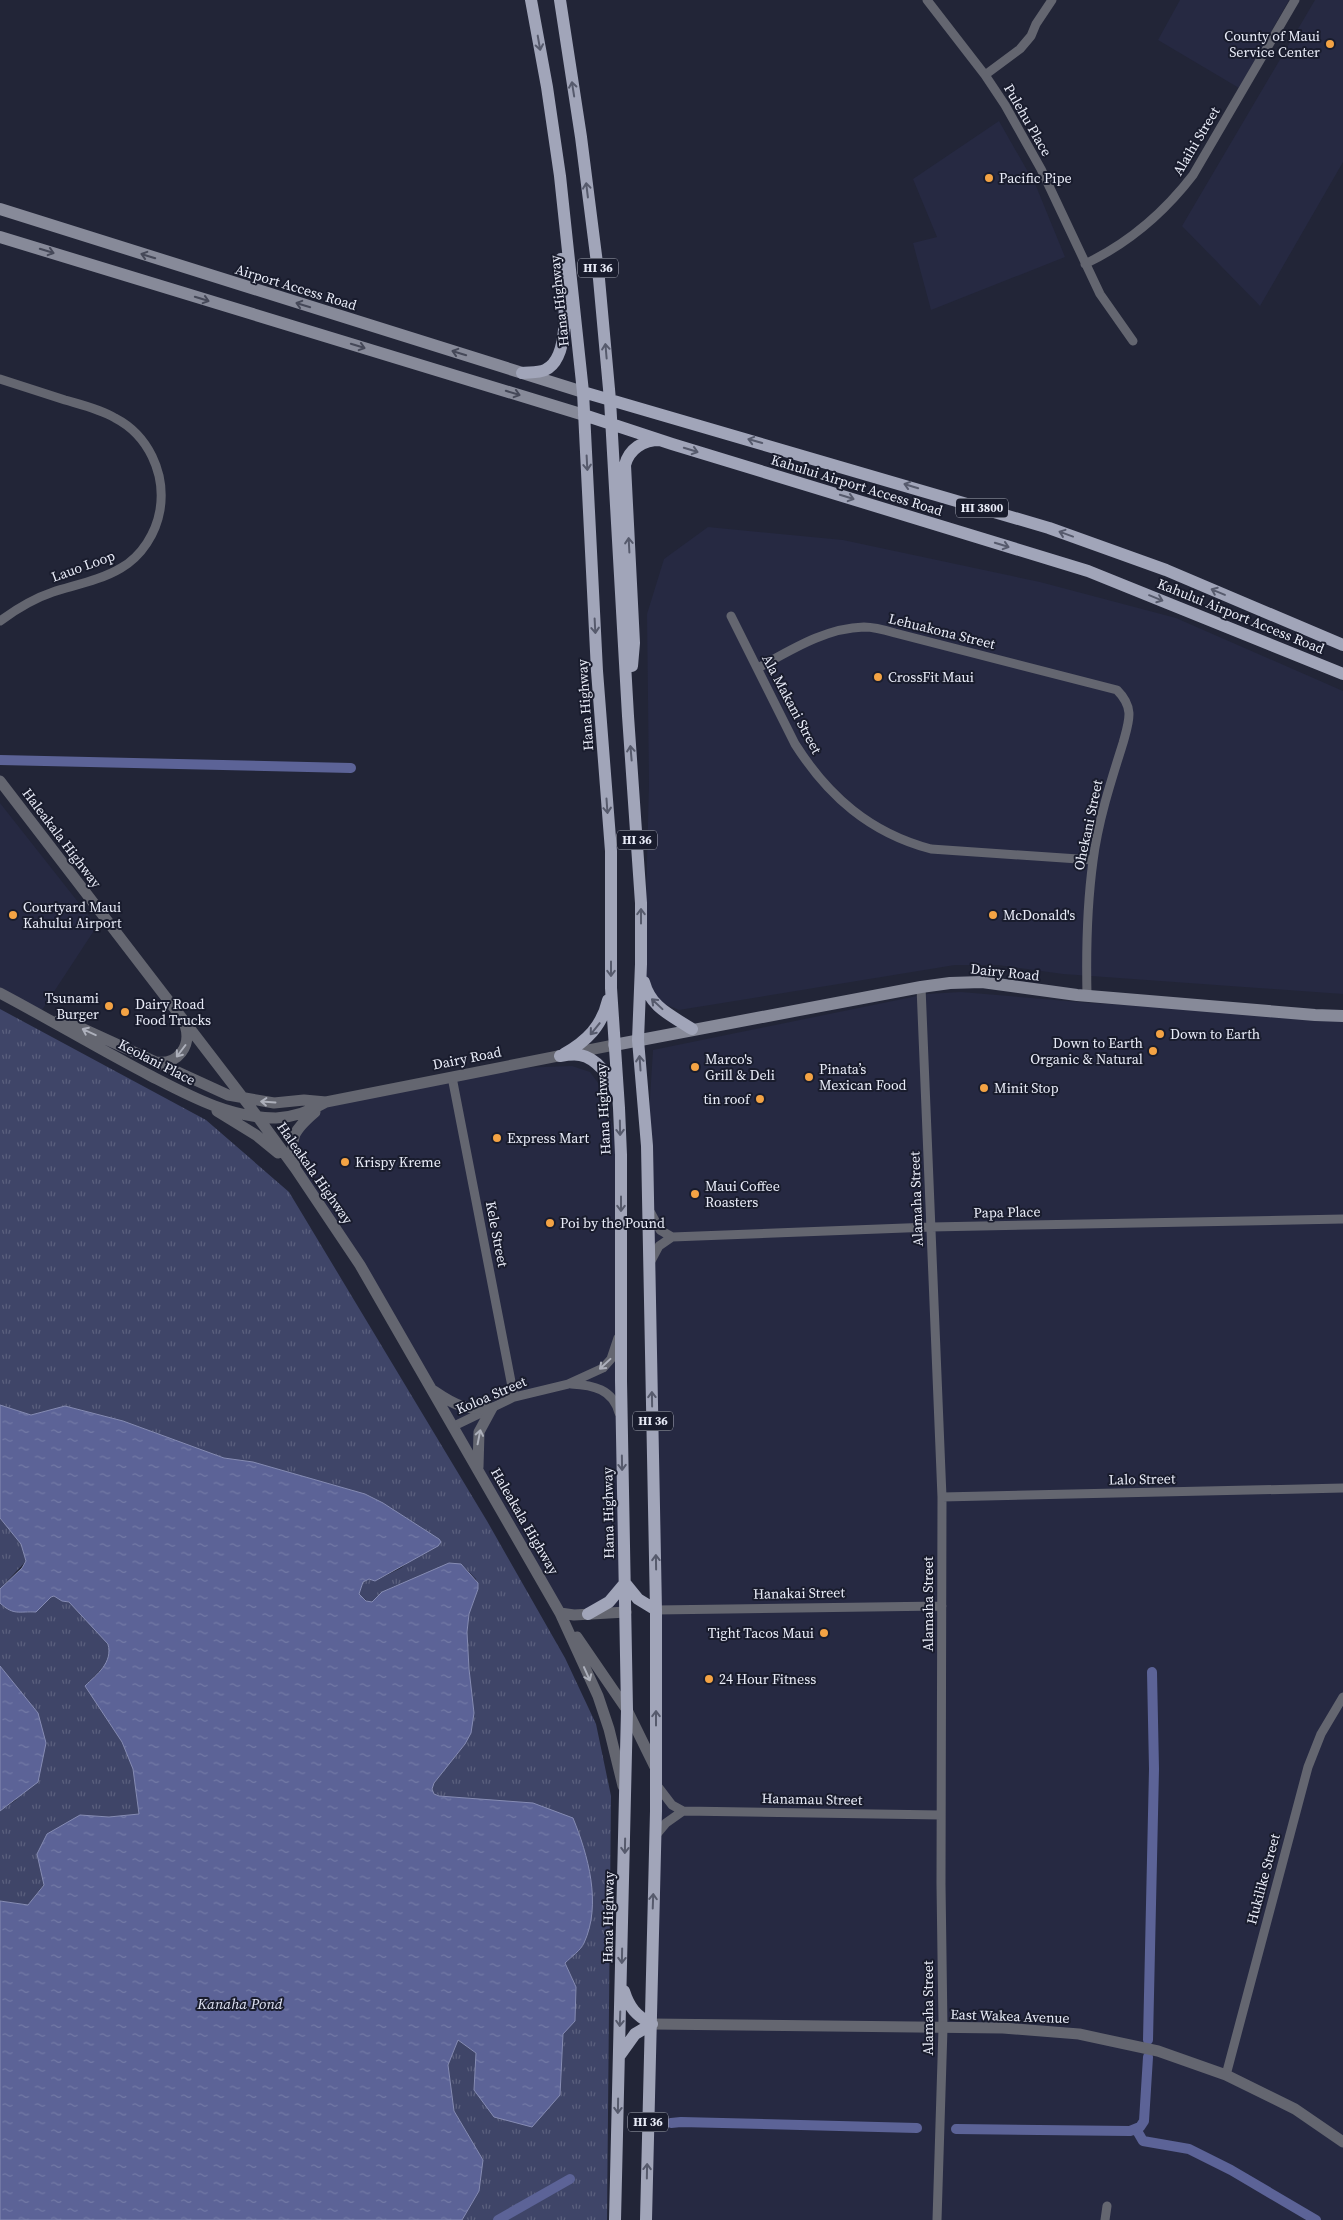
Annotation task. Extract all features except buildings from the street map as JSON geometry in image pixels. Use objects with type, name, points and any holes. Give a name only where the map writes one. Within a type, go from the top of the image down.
[{"type":"main road","name":"Hana Highway","points":[[531,0],[547,87],[568,237],[583,392],[597,671],[611,851],[611,988],[619,1108],[627,1710],[616,2220]]},
{"type":"main road","name":"HI 36","points":[[560,0],[581,137],[599,279],[610,400],[640,893],[641,964],[638,1040],[647,1146],[656,1610],[656,1835],[646,2220]]},
{"type":"main road","points":[[522,373],[546,369],[560,355],[563,345],[564,294],[547,139],[547,87]]},
{"type":"main road","name":"Airport Access Road","points":[[0,210],[583,392]]},
{"type":"main road","name":"HI 3800","points":[[0,237],[584,414]]},
{"type":"main road","name":"Kahului Airport Access Road","points":[[583,392],[1049,528],[1166,570],[1343,645]]},
{"type":"main road","name":"Kahului Airport Access Road","points":[[584,414],[672,444],[1088,571],[1343,674]]},
{"type":"main road","points":[[628,716],[634,643],[625,465],[632,451],[644,442],[658,440],[672,444]]},
{"type":"main road","points":[[641,964],[644,983],[651,1000],[692,1029]]},
{"type":"main road","name":"Dairy Road","points":[[614,1045],[922,987],[969,982],[1087,995],[1343,1016]]},
{"type":"main road","points":[[560,1056],[578,1046],[596,1030],[604,1015],[611,988]]},
{"type":"main road","points":[[560,1056],[581,1055],[598,1066],[614,1088],[619,1108]]},
{"type":"main road","points":[[588,1614],[609,1602],[625,1583],[638,1599],[656,1610]]},
{"type":"main road","points":[[626,1612],[656,1610]]},
{"type":"main road","name":"HI 36","points":[[622,1982],[626,1997],[634,2012],[640,2018],[652,2024]]},
{"type":"main road","points":[[620,2057],[626,2044],[635,2034],[652,2024]]},
{"type":"street","name":"Pulehu Place","points":[[927,0],[985,75],[1005,105],[1041,169],[1085,264],[1109,308],[1134,341]]},
{"type":"street","points":[[985,75],[1020,49],[1032,36],[1036,24],[1052,0]]},
{"type":"street","name":"Alaihi Street","points":[[1085,264],[1121,246],[1177,196],[1193,175],[1295,0]]},
{"type":"street","name":"Lauo Loop","points":[[0,379],[106,413],[124,423],[140,437],[154,457],[162,494],[159,515],[152,535],[140,552],[129,563],[111,573],[50,593],[0,621]]},
{"type":"street","name":"Ala Makani Street","points":[[731,616],[795,744],[807,763],[828,790],[870,823],[906,842],[949,852],[1093,860]]},
{"type":"street","name":"Lehuakona Street","points":[[758,668],[824,635],[840,630],[865,627],[1117,690],[1122,695]]},
{"type":"street","name":"Ohekani Street","points":[[1087,995],[1086,960],[1093,860],[1108,794],[1129,720],[1127,701],[1122,695]]},
{"type":"street","name":"Haleakala Highway","points":[[0,781],[184,1021],[231,1091],[244,1099],[258,1116],[360,1265],[560,1613],[627,1710],[655,1767]]},
{"type":"street","name":"Alamaha Street","points":[[922,987],[942,1497],[941,1815],[943,2028],[937,2220]]},
{"type":"street","name":"Keolani Place","points":[[0,993],[49,1018],[72,1034],[125,1063],[205,1104],[246,1115],[258,1116]]},
{"type":"street","name":"Keolani Place","points":[[49,1018],[77,1026],[153,1061],[231,1091]]},
{"type":"street","points":[[153,1061],[162,1063],[171,1061],[182,1053],[188,1038],[184,1021]]},
{"type":"street","name":"Dairy Road","points":[[244,1099],[274,1103],[304,1100],[326,1102],[614,1045]]},
{"type":"street","points":[[125,1063],[150,1068],[216,1099],[222,1099],[231,1091]]},
{"type":"street","name":"Kele Street","points":[[452,1077],[514,1397]]},
{"type":"street","points":[[295,1168],[292,1146],[295,1131],[326,1102]]},
{"type":"street","name":"Dairy Road","points":[[258,1116],[277,1118],[307,1113],[326,1102]]},
{"type":"street","points":[[205,1104],[256,1135],[295,1168]]},
{"type":"street","points":[[648,1209],[658,1228],[664,1234],[672,1237]]},
{"type":"street","name":"Papa Place","points":[[672,1237],[930,1227],[1343,1219]]},
{"type":"street","points":[[650,1268],[656,1249],[672,1237]]},
{"type":"street","name":"Koloa Street","points":[[454,1426],[514,1397],[568,1384],[606,1365],[614,1352],[621,1327]]},
{"type":"street","name":"Koloa Street","points":[[568,1384],[590,1386],[605,1391],[615,1401],[622,1421]]},
{"type":"street","points":[[432,1389],[452,1404],[464,1408],[492,1408],[479,1432],[478,1469]]},
{"type":"street","name":"Lalo Street","points":[[942,1497],[1343,1488]]},
{"type":"street","name":"Hanakai Street","points":[[656,1610],[942,1606]]},
{"type":"street","points":[[560,1613],[626,1612]]},
{"type":"street","name":"Haleakala Highway","points":[[560,1613],[598,1696],[609,1729],[626,1798]]},
{"type":"street","name":"Hukilike Street","points":[[1226,2075],[1308,1767],[1318,1742],[1340,1712],[1343,1697]]},
{"type":"street","points":[[656,1784],[672,1805],[683,1811],[666,1823],[656,1835]]},
{"type":"street","name":"Hanamau Street","points":[[683,1811],[941,1815]]},
{"type":"street","name":"East Wakea Avenue","points":[[652,2024],[1003,2028],[1079,2034],[1158,2051],[1226,2075],[1295,2109],[1343,2142]]},
{"type":"street","points":[[1105,2220],[1107,2206]]},
{"type":"shaded area","points":[[1180,0],[1289,0],[1239,88],[1158,40]]},
{"type":"shaded area","points":[[1315,0],[1343,0],[1343,162],[1260,306],[1182,226]]},
{"type":"shaded area","name":"Pacific Pipe","points":[[999,121],[1036,186],[1065,257],[931,310],[913,243],[937,237],[913,179]]},
{"type":"shaded area","points":[[708,527],[843,540],[1040,582],[1176,618],[1343,691],[1343,994],[1063,974],[998,965],[955,965],[679,1010],[660,1002],[644,978],[649,784],[647,614],[664,559]]},
{"type":"shaded area","points":[[0,803],[97,926],[42,1010],[0,989]]},
{"type":"shaded area","points":[[961,992],[1091,1003],[1343,1016],[1343,2220],[645,2220],[656,1811],[647,1146],[653,1050],[927,994]]},
{"type":"shaded area","points":[[572,1066],[590,1072],[601,1087],[621,1155],[626,1612],[560,1613],[293,1153],[293,1139],[326,1102],[490,1069]]},
{"type":"green space","points":[[0,1009],[206,1120],[289,1192],[487,1521],[565,1658],[596,1724],[611,1796],[607,2220],[462,2220],[479,2191],[483,2160],[454,2111],[448,2065],[458,2040],[476,2053],[474,2090],[560,2095],[563,2033],[575,2021],[576,1987],[565,1963],[584,1944],[478,1799],[439,1796],[434,1794],[431,1789],[465,1744],[474,1713],[467,1632],[469,1614],[478,1589],[476,1579],[461,1564],[395,1586],[382,1592],[372,1602],[367,1601],[359,1594],[363,1582],[369,1579],[375,1581],[401,1568],[439,1539],[383,1503],[365,1494],[253,1462],[224,1458],[123,1421],[65,1406],[31,1415],[0,1405]]},
{"type":"green space","points":[[0,1518],[21,1544],[26,1561],[0,1589]]},
{"type":"green space","points":[[54,1596],[62,1601],[73,1603],[108,1644],[111,1653],[107,1663],[85,1686],[122,1742],[133,1769],[139,1814],[109,1817],[80,1815],[37,1854],[44,1884],[28,1905],[0,1901],[0,1811],[16,1800],[38,1713],[0,1666],[0,1603],[13,1611],[36,1612]]},
{"type":"water","name":"Kanaha Pond","points":[[0,1405],[31,1415],[65,1406],[123,1421],[224,1458],[253,1462],[365,1494],[383,1503],[439,1539],[441,1542],[438,1546],[375,1581],[369,1579],[363,1582],[359,1594],[366,1601],[372,1602],[382,1592],[449,1563],[461,1564],[478,1583],[478,1589],[469,1614],[467,1632],[474,1713],[471,1733],[465,1744],[434,1783],[432,1789],[434,1794],[439,1796],[533,1803],[573,1818],[588,1864],[591,1880],[592,1912],[583,1946],[565,1963],[576,1987],[575,2021],[563,2034],[560,2095],[532,2127],[494,2117],[474,2090],[476,2053],[458,2040],[448,2065],[454,2111],[483,2160],[479,2191],[462,2220],[0,2220],[0,1901],[28,1905],[44,1885],[37,1854],[47,1834],[80,1815],[109,1817],[139,1814],[133,1769],[122,1742],[85,1686],[103,1668],[108,1657],[108,1644],[69,1602],[62,1601],[54,1596],[36,1612],[9,1610],[0,1603],[0,1589],[22,1568],[26,1561],[21,1544],[0,1518]]},
{"type":"water","points":[[0,1666],[38,1713],[46,1743],[38,1782],[0,1811]]},
{"type":"waterway","points":[[0,760],[351,768]]},
{"type":"waterway","points":[[1148,2040],[1154,1769],[1152,1672]]},
{"type":"waterway","points":[[956,2129],[1130,2131],[1140,2127],[1144,2121],[1148,2057]]},
{"type":"waterway","points":[[671,2123],[917,2128]]},
{"type":"waterway","points":[[1136,2129],[1143,2141],[1189,2149],[1231,2170],[1316,2220]]},
{"type":"waterway","points":[[498,2220],[570,2179]]},
{"type":"place","name":"County of Maui Service Center","points":[[1330,44]]},
{"type":"place","name":"Pacific Pipe","points":[[989,178]]},
{"type":"place","name":"CrossFit Maui","points":[[878,677]]},
{"type":"place","name":"Courtyard Maui Kahului Airport","points":[[13,915]]},
{"type":"place","name":"McDonald's","points":[[993,915]]},
{"type":"place","name":"Tsunami Burger","points":[[109,1006]]},
{"type":"place","name":"Dairy Road Food Trucks","points":[[125,1012]]},
{"type":"place","name":"Down to Earth","points":[[1160,1034]]},
{"type":"place","name":"Down to Earth Organic & Natural","points":[[1153,1051]]},
{"type":"place","name":"Marco's Grill & Deli","points":[[695,1067]]},
{"type":"place","name":"Pinata’s Mexican Food","points":[[809,1077]]},
{"type":"place","name":"Minit Stop","points":[[984,1088]]},
{"type":"place","name":"tin roof","points":[[760,1099]]},
{"type":"place","name":"Express Mart","points":[[497,1138]]},
{"type":"place","name":"Krispy Kreme","points":[[345,1162]]},
{"type":"place","name":"Maui Coffee Roasters","points":[[695,1194]]},
{"type":"place","name":"Poi by the Pound","points":[[550,1223]]},
{"type":"place","name":"Tight Tacos Maui","points":[[824,1633]]},
{"type":"place","name":"24 Hour Fitness","points":[[709,1679]]}]
